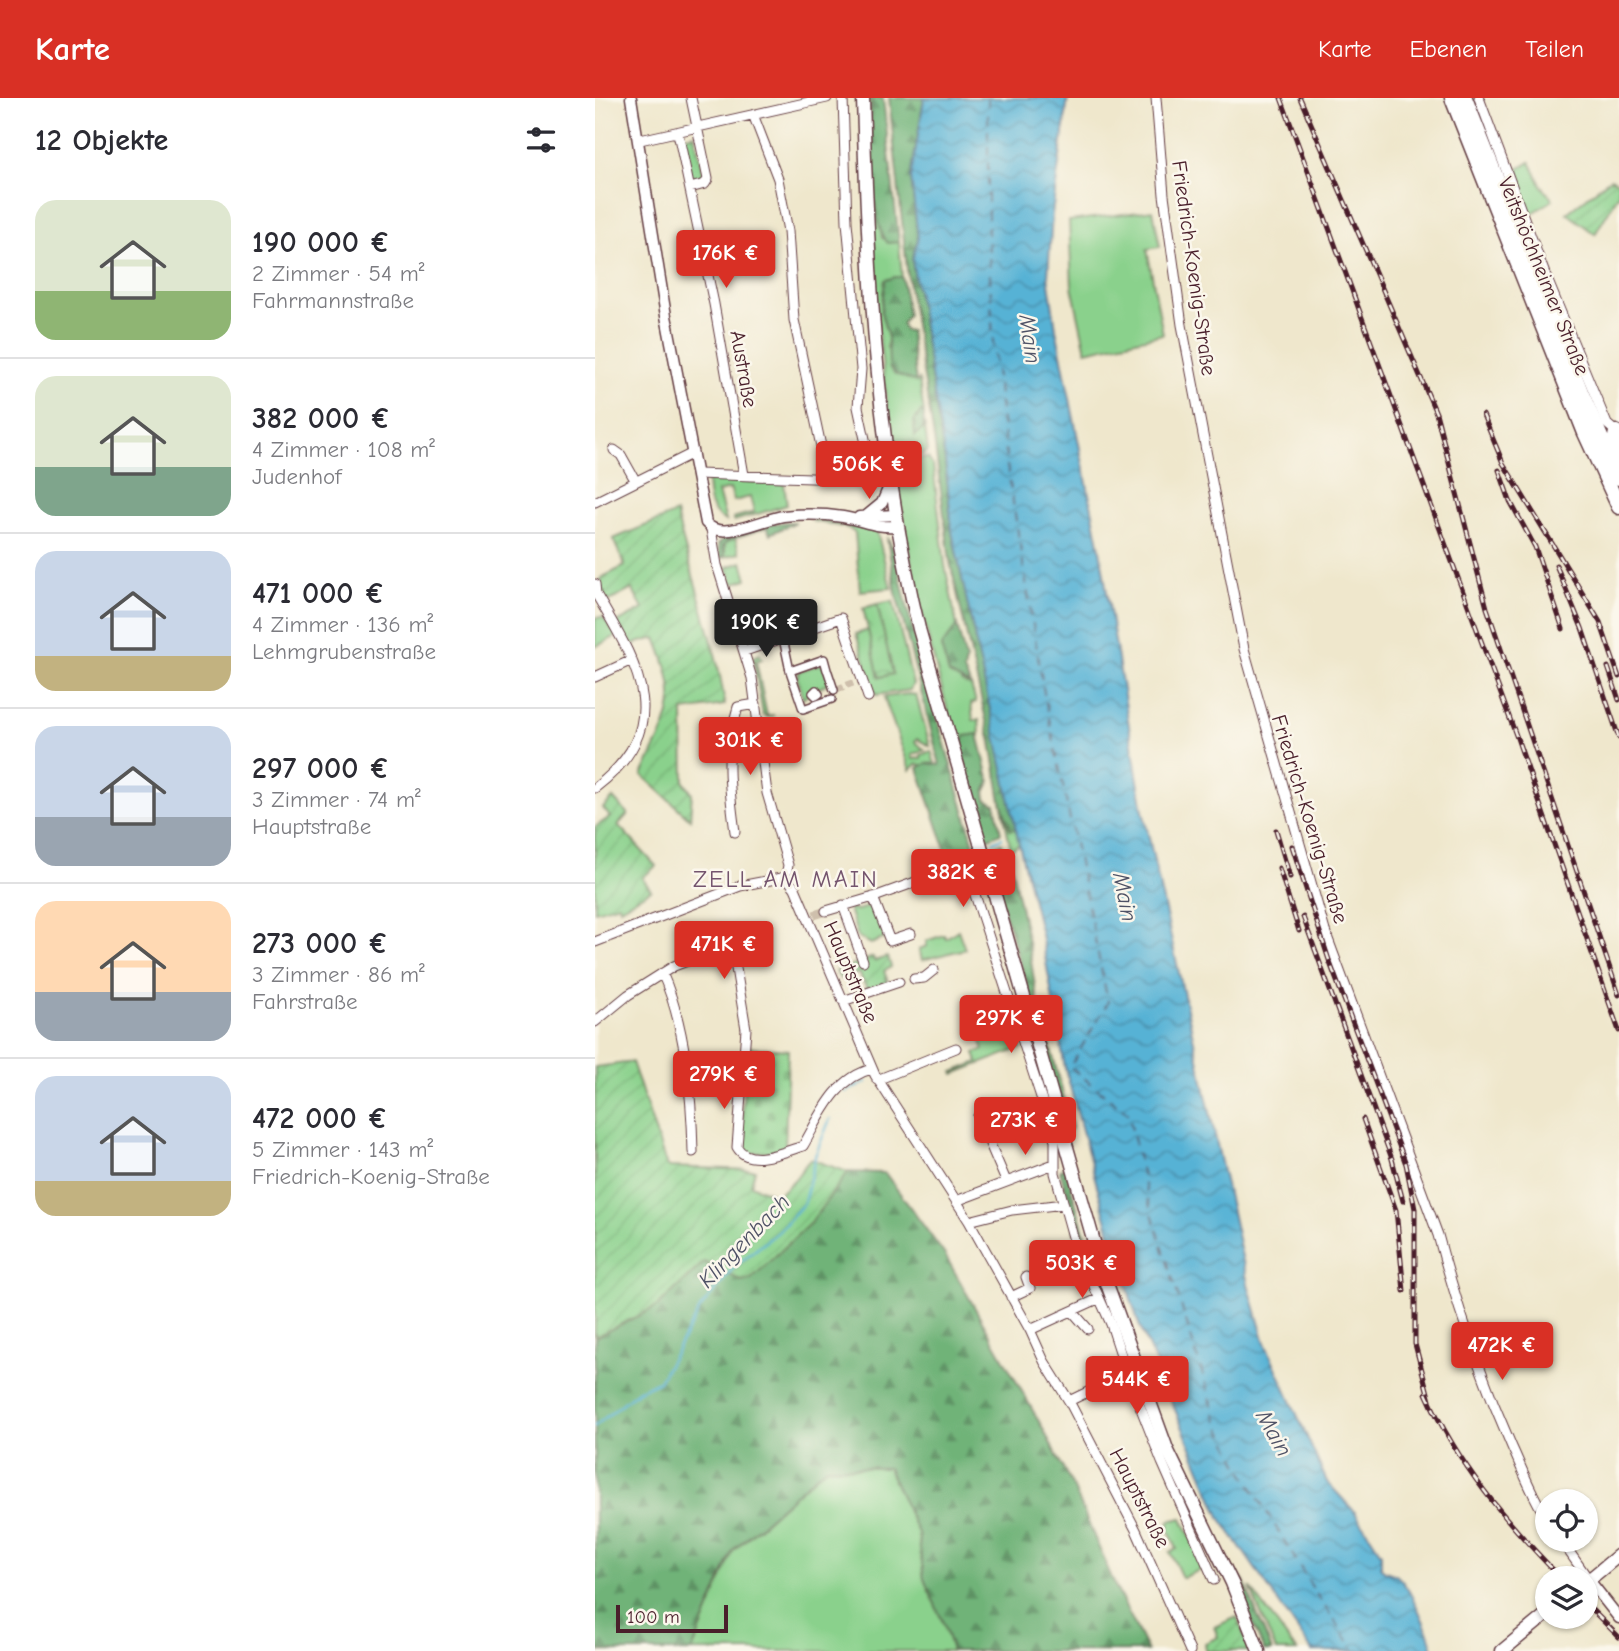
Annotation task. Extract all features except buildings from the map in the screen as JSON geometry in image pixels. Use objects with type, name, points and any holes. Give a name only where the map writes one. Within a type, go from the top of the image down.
[{"type":"highway","name":"Veitshöchheimer Straße","points":[[1451,98],[1536,313],[1613,479]]},
{"type":"highway","name":"Veitshöchheimer Straße","points":[[1465,98],[1582,394],[1613,479],[1618,504]]},
{"type":"highway","points":[[1618,429],[1615,451],[1619,465]]},
{"type":"main road","points":[[863,98],[873,337],[895,521],[919,629],[1102,1270],[1162,1436],[1232,1583],[1259,1651]]},
{"type":"main road","points":[[1598,1572],[1619,1555]]},
{"type":"main road","points":[[1502,1651],[1535,1624]]},
{"type":"street","name":"Hauptstraße","points":[[631,98],[666,316],[706,523],[711,529],[717,565],[745,651],[756,704],[767,793],[788,865],[786,877],[810,916],[871,1069],[956,1200],[1030,1330],[1044,1362],[1069,1401],[1136,1530],[1190,1651]]},
{"type":"street","points":[[690,188],[705,184],[708,179],[691,98]]},
{"type":"street","points":[[640,141],[754,117],[827,98]]},
{"type":"street","points":[[697,474],[840,479],[856,463],[870,462],[858,408],[860,369],[847,222],[843,98]]},
{"type":"street","name":"Friedrich-Koenig-Straße","points":[[1156,98],[1164,195],[1199,421],[1244,649],[1265,732],[1325,931],[1439,1235],[1450,1282],[1499,1418],[1535,1498]]},
{"type":"street","name":"Veitshöchheimer Straße","points":[[1479,98],[1545,274],[1607,424],[1618,429]]},
{"type":"street","points":[[754,117],[778,179],[788,230],[794,320],[828,479]]},
{"type":"street","name":"Austraße","points":[[678,133],[744,475]]},
{"type":"street","points":[[614,450],[621,455],[635,480]]},
{"type":"street","points":[[595,502],[693,453]]},
{"type":"street","points":[[865,517],[882,503],[890,484]]},
{"type":"street","points":[[711,529],[721,532],[768,518],[793,515],[865,517],[895,521]]},
{"type":"street","points":[[845,517],[878,526],[895,521]]},
{"type":"street","points":[[595,584],[596,594],[641,679],[645,703],[644,716],[624,761],[595,788]]},
{"type":"street","points":[[745,651],[841,618],[858,682],[868,697]]},
{"type":"street","points":[[783,638],[790,671],[803,709],[829,700],[829,691],[834,687]]},
{"type":"street","points":[[790,671],[824,659],[834,687]]},
{"type":"street","points":[[595,677],[632,660]]},
{"type":"street","points":[[801,701],[834,687]]},
{"type":"street","points":[[735,832],[727,785],[733,727],[738,707],[756,704]]},
{"type":"street","points":[[825,911],[965,864],[1055,1140],[1054,1164],[1075,1244],[1111,1324],[1126,1373],[1215,1580]]},
{"type":"street","points":[[595,943],[740,886],[786,877]]},
{"type":"street","points":[[873,897],[890,941],[911,934]]},
{"type":"street","points":[[843,905],[863,961]]},
{"type":"street","points":[[595,1022],[662,973],[687,960],[732,944],[746,1029],[737,1142],[743,1155],[754,1158],[803,1146],[841,1086],[853,1076],[871,1069]]},
{"type":"street","points":[[914,979],[924,978],[934,970]]},
{"type":"street","points":[[662,973],[672,993],[678,1024],[689,1096],[693,1152]]},
{"type":"street","points":[[843,1002],[899,982]]},
{"type":"street","points":[[877,1080],[955,1048]]},
{"type":"street","points":[[978,1116],[1006,1181]]},
{"type":"street","points":[[956,1200],[1054,1164]]},
{"type":"street","points":[[969,1222],[1012,1210],[1064,1204]]},
{"type":"street","points":[[1011,1297],[1030,1288],[1026,1276]]},
{"type":"street","points":[[1030,1330],[1098,1299]]},
{"type":"street","points":[[1073,1312],[1088,1328]]},
{"type":"street","points":[[1069,1401],[1126,1373]]},
{"type":"street","points":[[1598,1594],[1619,1618]]},
{"type":"green space","points":[[868,98],[871,98],[874,176],[882,238],[899,242],[902,277],[885,280],[881,312],[888,338],[887,348],[916,382],[919,380],[924,413],[921,412],[923,429],[924,422],[928,451],[922,455],[893,457],[876,310]]},
{"type":"green space","points":[[871,98],[883,98],[899,242],[888,243],[877,217],[872,175]]},
{"type":"green space","points":[[889,98],[924,98],[911,178],[918,239],[912,260],[945,460],[952,532],[1016,829],[1010,830],[1001,801],[991,742],[950,562],[934,438],[909,288]]},
{"type":"green space","points":[[694,134],[705,179],[692,184],[683,137]]},
{"type":"green space","points":[[1530,162],[1541,185],[1553,200],[1528,216],[1512,173]]},
{"type":"green space","points":[[1611,178],[1619,183],[1619,194],[1595,234],[1567,213]]},
{"type":"green space","points":[[1153,210],[1160,247],[1147,249],[1163,334],[1086,351],[1072,286],[1069,221]]},
{"type":"green space","points":[[902,277],[908,315],[902,324],[905,330],[910,331],[916,382],[895,374],[889,367],[888,338],[881,312],[885,280]]},
{"type":"green space","points":[[921,412],[924,413],[923,429],[915,436],[914,421]]},
{"type":"green space","points":[[928,458],[933,466],[945,565],[957,626],[952,633],[961,682],[971,686],[976,702],[971,704],[973,720],[979,720],[980,736],[971,736],[974,809],[917,596],[893,461]]},
{"type":"green space","points":[[707,479],[784,483],[787,505],[734,521],[733,518],[754,512],[750,497],[734,501],[730,489],[718,492],[726,521],[712,509]]},
{"type":"green space","points":[[676,513],[716,656],[725,705],[683,711],[684,782],[692,793],[690,819],[642,775],[670,708],[669,679],[656,638],[629,645],[615,624],[643,609],[632,589],[604,604],[599,596],[601,578],[625,566],[613,539]]},
{"type":"green space","points":[[812,518],[877,531],[891,588],[860,591],[855,533],[848,528],[812,521]]},
{"type":"green space","points":[[796,522],[770,534],[767,527],[728,540],[723,546],[725,557],[720,558],[718,545],[723,539],[766,525]]},
{"type":"green space","points":[[887,537],[894,551],[917,648],[977,855],[970,863],[964,858],[954,861],[947,854],[918,768],[927,763],[940,765],[896,594]]},
{"type":"green space","points":[[735,538],[740,553],[725,557],[725,543]]},
{"type":"green space","points":[[742,562],[747,579],[733,584],[727,567]]},
{"type":"green space","points":[[893,601],[913,684],[910,690],[876,695],[856,634],[868,630],[879,677],[893,674],[877,604]]},
{"type":"green space","points":[[877,604],[893,674],[879,677],[863,608]]},
{"type":"green space","points":[[603,617],[617,636],[595,647],[595,618]]},
{"type":"green space","points":[[957,626],[966,660],[964,671],[971,686],[949,674],[941,647]]},
{"type":"green space","points":[[760,654],[762,659],[756,661],[767,716],[774,715],[768,717],[763,715],[753,657]]},
{"type":"green space","points":[[820,664],[824,666],[829,682],[803,698],[797,677],[799,671]]},
{"type":"green space","points":[[916,695],[930,746],[917,739],[915,742],[925,750],[912,755],[913,759],[921,758],[921,755],[931,751],[936,767],[916,764],[910,770],[884,697]]},
{"type":"green space","points":[[978,734],[990,782],[985,792],[986,799],[995,804],[1001,833],[987,839],[990,848],[1002,843],[1003,851],[988,857],[961,747],[965,736]]},
{"type":"green space","points":[[613,798],[628,814],[618,825],[656,866],[642,878],[651,890],[620,908],[619,904],[595,911],[595,827],[610,817],[603,808]]},
{"type":"green space","points":[[1001,801],[1010,829],[1016,829],[1019,844],[1011,850]]},
{"type":"green space","points":[[1006,856],[1011,865],[1029,947],[1038,1007],[1034,1008],[989,862]]},
{"type":"green space","points":[[872,899],[886,938],[871,944],[858,937],[848,906],[855,911],[870,906],[866,900]]},
{"type":"green space","points":[[958,930],[965,949],[922,960],[919,949],[927,946],[926,941],[944,935],[946,938]]},
{"type":"green space","points":[[873,957],[874,961],[888,957],[891,967],[884,971],[888,982],[867,989],[859,973],[840,979],[836,971]]},
{"type":"green space","points":[[1042,1015],[1072,1128],[1068,1133],[1034,1018]]},
{"type":"green space","points":[[1011,1025],[1021,1048],[954,1074],[953,1072],[978,1062],[975,1053],[984,1049],[979,1037]]},
{"type":"green space","points":[[747,1047],[788,1050],[785,1149],[749,1154],[740,1144]]},
{"type":"green space","points":[[632,1062],[667,1167],[755,1170],[751,1185],[777,1196],[795,1179],[810,1159],[848,1172],[810,1223],[751,1279],[742,1281],[704,1262],[658,1306],[595,1337],[595,1067]]},
{"type":"green space","points":[[1065,1167],[1095,1269],[1093,1271],[1080,1233],[1074,1232],[1075,1219],[1060,1171]]},
{"type":"green space","points":[[848,1172],[885,1173],[945,1255],[1074,1489],[1116,1588],[1148,1651],[952,1651],[945,1627],[924,1579],[918,1533],[888,1468],[826,1467],[733,1550],[692,1651],[595,1651],[595,1337],[658,1306],[705,1261],[742,1281],[810,1223]]},
{"type":"green space","points":[[826,1467],[888,1468],[918,1533],[924,1579],[945,1627],[952,1651],[692,1651],[733,1551]]},
{"type":"green space","points":[[1182,1518],[1207,1579],[1202,1569],[1182,1578],[1170,1552],[1177,1549],[1169,1531],[1169,1521]]},
{"type":"green space","points":[[1226,1559],[1244,1582],[1272,1651],[1264,1651]]},
{"type":"green space","points":[[1250,1587],[1292,1645],[1298,1651],[1276,1651]]},
{"type":"green space","points":[[1237,1617],[1250,1651],[1206,1651],[1205,1643],[1218,1637],[1214,1627]]},
{"type":"water","name":"Main","points":[[924,98],[1068,98],[1052,214],[1048,276],[1056,329],[1099,544],[1143,811],[1248,1284],[1265,1343],[1327,1482],[1354,1511],[1381,1553],[1381,1568],[1396,1575],[1407,1589],[1424,1622],[1433,1651],[1312,1651],[1221,1519],[1139,1324],[1111,1237],[1065,1068],[1041,934],[952,532],[945,460],[912,260],[918,239],[911,178]]},
{"type":"waterway","points":[[993,842],[1002,838]]},
{"type":"waterway","name":"Klingenbach","points":[[971,1036],[1009,1020]]},
{"type":"waterway","name":"Klingenbach","points":[[846,1092],[866,1082]]},
{"type":"waterway","name":"Klingenbach","points":[[815,1156],[830,1119]]},
{"type":"waterway","name":"Klingenbach","points":[[595,1426],[638,1391],[659,1381],[700,1309],[734,1267],[779,1231],[804,1203],[815,1158]]},
{"type":"ferry route","points":[[988,98],[988,231],[993,343],[1007,465],[1045,699],[1108,1002],[1070,1067],[1128,1113],[1150,1207],[1218,1423],[1241,1469],[1315,1592],[1355,1651]]},
{"type":"tunnel","points":[[837,689],[853,683]]},
{"type":"tunnel","points":[[814,915],[826,911]]},
{"type":"railway","points":[[1281,98],[1517,738],[1619,1031]]},
{"type":"railway","points":[[1300,98],[1436,413],[1487,608],[1619,995]]},
{"type":"railway","points":[[1483,415],[1503,463],[1600,622],[1619,677]]},
{"type":"railway","points":[[1499,470],[1510,501],[1535,547],[1563,629]]},
{"type":"railway","points":[[1556,565],[1582,628],[1619,738]]},
{"type":"railway","points":[[1608,667],[1619,700]]},
{"type":"railway","points":[[1276,830],[1290,877]]},
{"type":"railway","points":[[1292,846],[1329,960],[1406,1164],[1415,1209],[1415,1344],[1430,1401]]},
{"type":"railway","points":[[1279,868],[1299,931]]},
{"type":"railway","points":[[1303,917],[1392,1159],[1403,1201]]},
{"type":"railway","points":[[1363,1119],[1396,1210],[1404,1291]]},
{"type":"railway","points":[[1426,1393],[1438,1419],[1485,1492],[1550,1566]]},
{"type":"railway","points":[[1598,1616],[1619,1637]]},
{"type":"district","name":"ZELL AM MAIN","points":[[786,879]]}]
